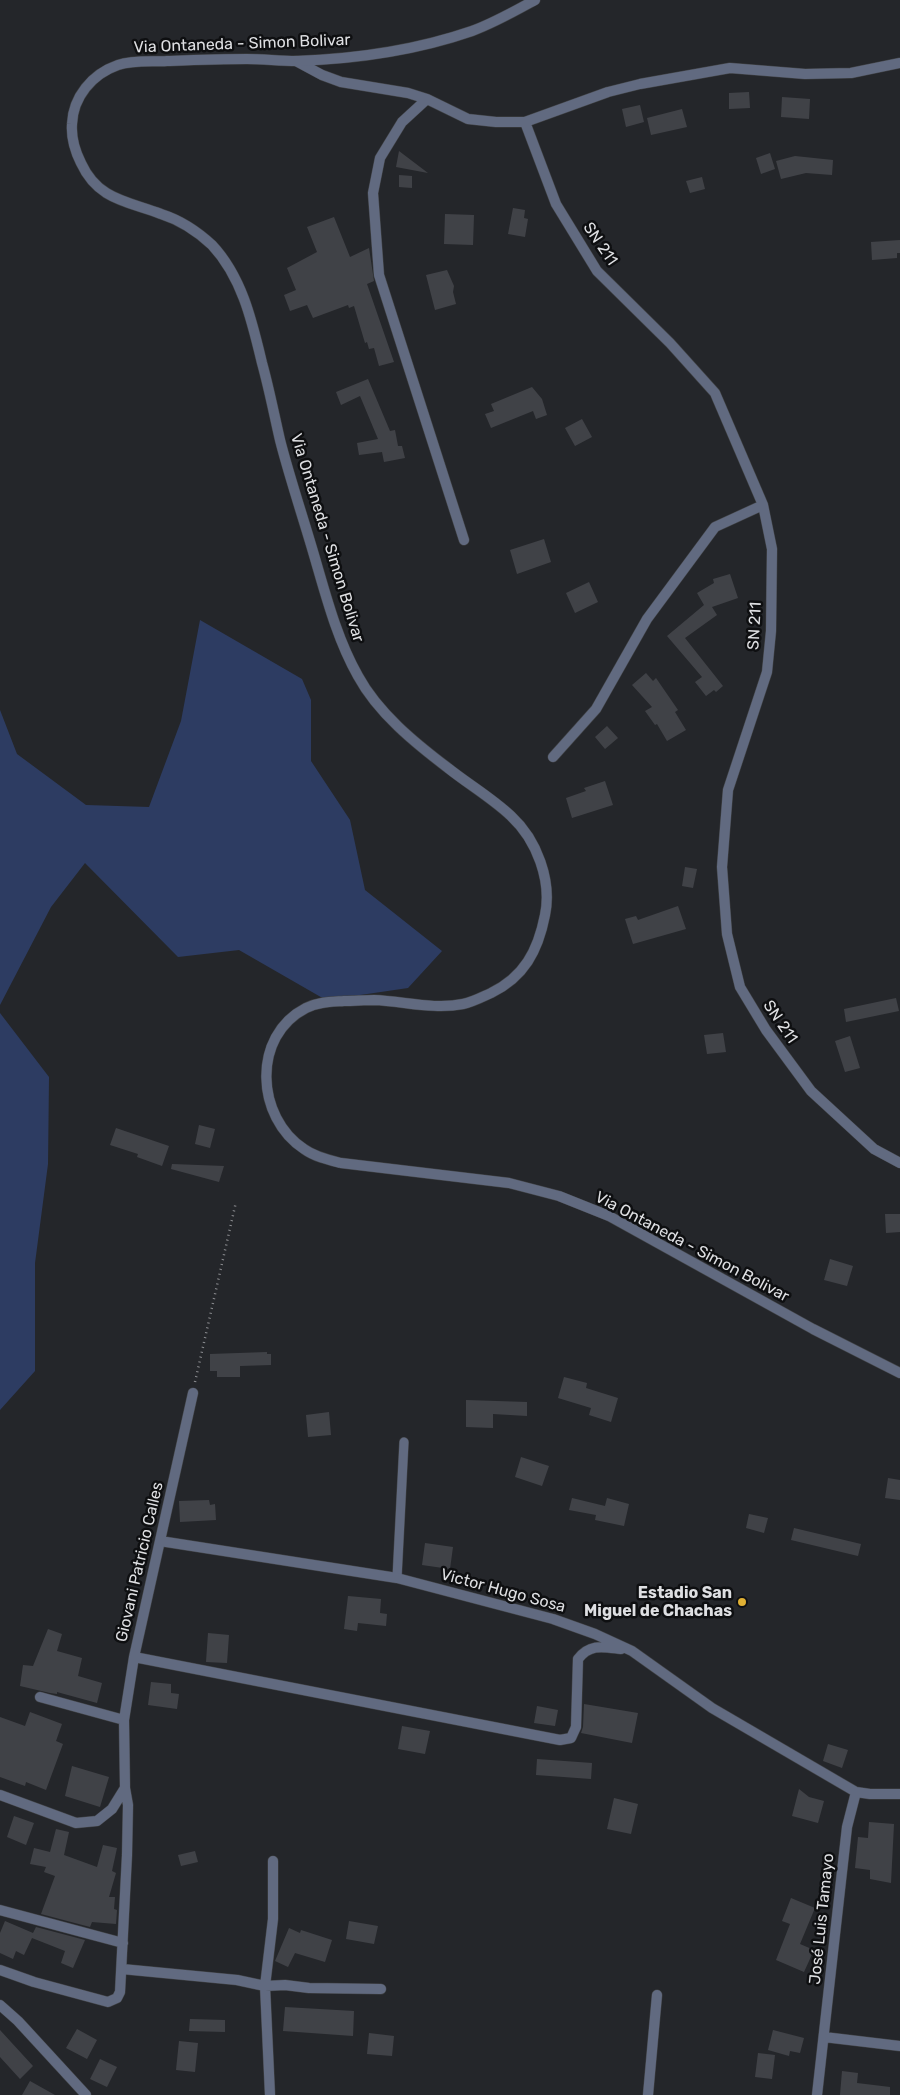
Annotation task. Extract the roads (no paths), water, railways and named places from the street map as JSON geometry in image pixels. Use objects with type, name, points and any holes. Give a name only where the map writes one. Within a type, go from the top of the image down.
[{"type":"street","name":"Via Ontaneda - Simon Bolivar","points":[[535,0],[476,30],[384,53],[296,61],[224,59],[128,63],[115,66],[103,72],[91,82],[81,94],[74,110],[72,125],[73,142],[86,172],[96,185],[115,199],[161,213],[190,228],[212,246],[232,272],[240,287],[253,325],[280,441],[327,599],[342,643],[358,678],[372,698],[429,754],[513,818],[534,846],[546,881],[548,904],[542,933],[530,961],[520,973],[499,989],[470,1003],[443,1006],[372,1000],[325,1002],[307,1008],[291,1018],[278,1031],[269,1048],[266,1075],[271,1107],[290,1136],[302,1149],[322,1158],[342,1163],[509,1183],[559,1196],[609,1216],[813,1330],[900,1373]]},
{"type":"street","points":[[296,61],[322,75],[341,82],[408,93],[468,119],[496,122],[524,122],[608,92],[640,84],[730,68],[814,74],[852,73],[900,63]]},
{"type":"street","points":[[427,100],[402,122],[380,158],[373,193],[380,275],[464,540]]},
{"type":"street","name":"SN 211","points":[[524,122],[556,204],[597,271],[670,343],[715,393],[763,505],[772,549],[771,631],[767,672],[728,790],[722,867],[727,934],[740,987],[766,1030],[811,1091],[874,1149],[900,1163]]},
{"type":"street","points":[[553,757],[596,709],[647,619],[715,527],[763,505]]},
{"type":"street","name":"Giovani Patricio Calles","points":[[0,1970],[34,1982],[108,2002],[117,1998],[120,1992],[128,1847],[124,1720],[134,1657],[193,1394]]},
{"type":"street","name":"Victor Hugo Sosa","points":[[160,1541],[397,1578],[553,1619],[595,1634],[632,1650],[712,1708],[856,1792]]},
{"type":"street","points":[[134,1657],[560,1740],[571,1738],[576,1726],[578,1659],[584,1651],[596,1646],[632,1650]]},
{"type":"street","points":[[40,1697],[124,1720]]},
{"type":"street","points":[[0,1795],[76,1823],[97,1821],[112,1809],[125,1788]]},
{"type":"street","points":[[856,1792],[900,1794]]},
{"type":"street","name":"José Luis Tamayo","points":[[817,2095],[847,1827],[856,1792]]},
{"type":"street","points":[[270,2095],[265,1986],[273,1919],[273,1861]]},
{"type":"street","points":[[0,1910],[123,1943]]},
{"type":"street","points":[[122,1969],[237,1980],[265,1986],[285,1985],[309,1988],[381,1989]]},
{"type":"street","points":[[648,2095],[657,1995]]},
{"type":"street","points":[[0,2005],[18,2021],[86,2095]]},
{"type":"street","points":[[824,2037],[900,2046]]},
{"type":"lane","points":[[397,1578],[404,1442]]},
{"type":"place","name":"Estadio San Miguel de Chachas","points":[[742,1602]]}]
